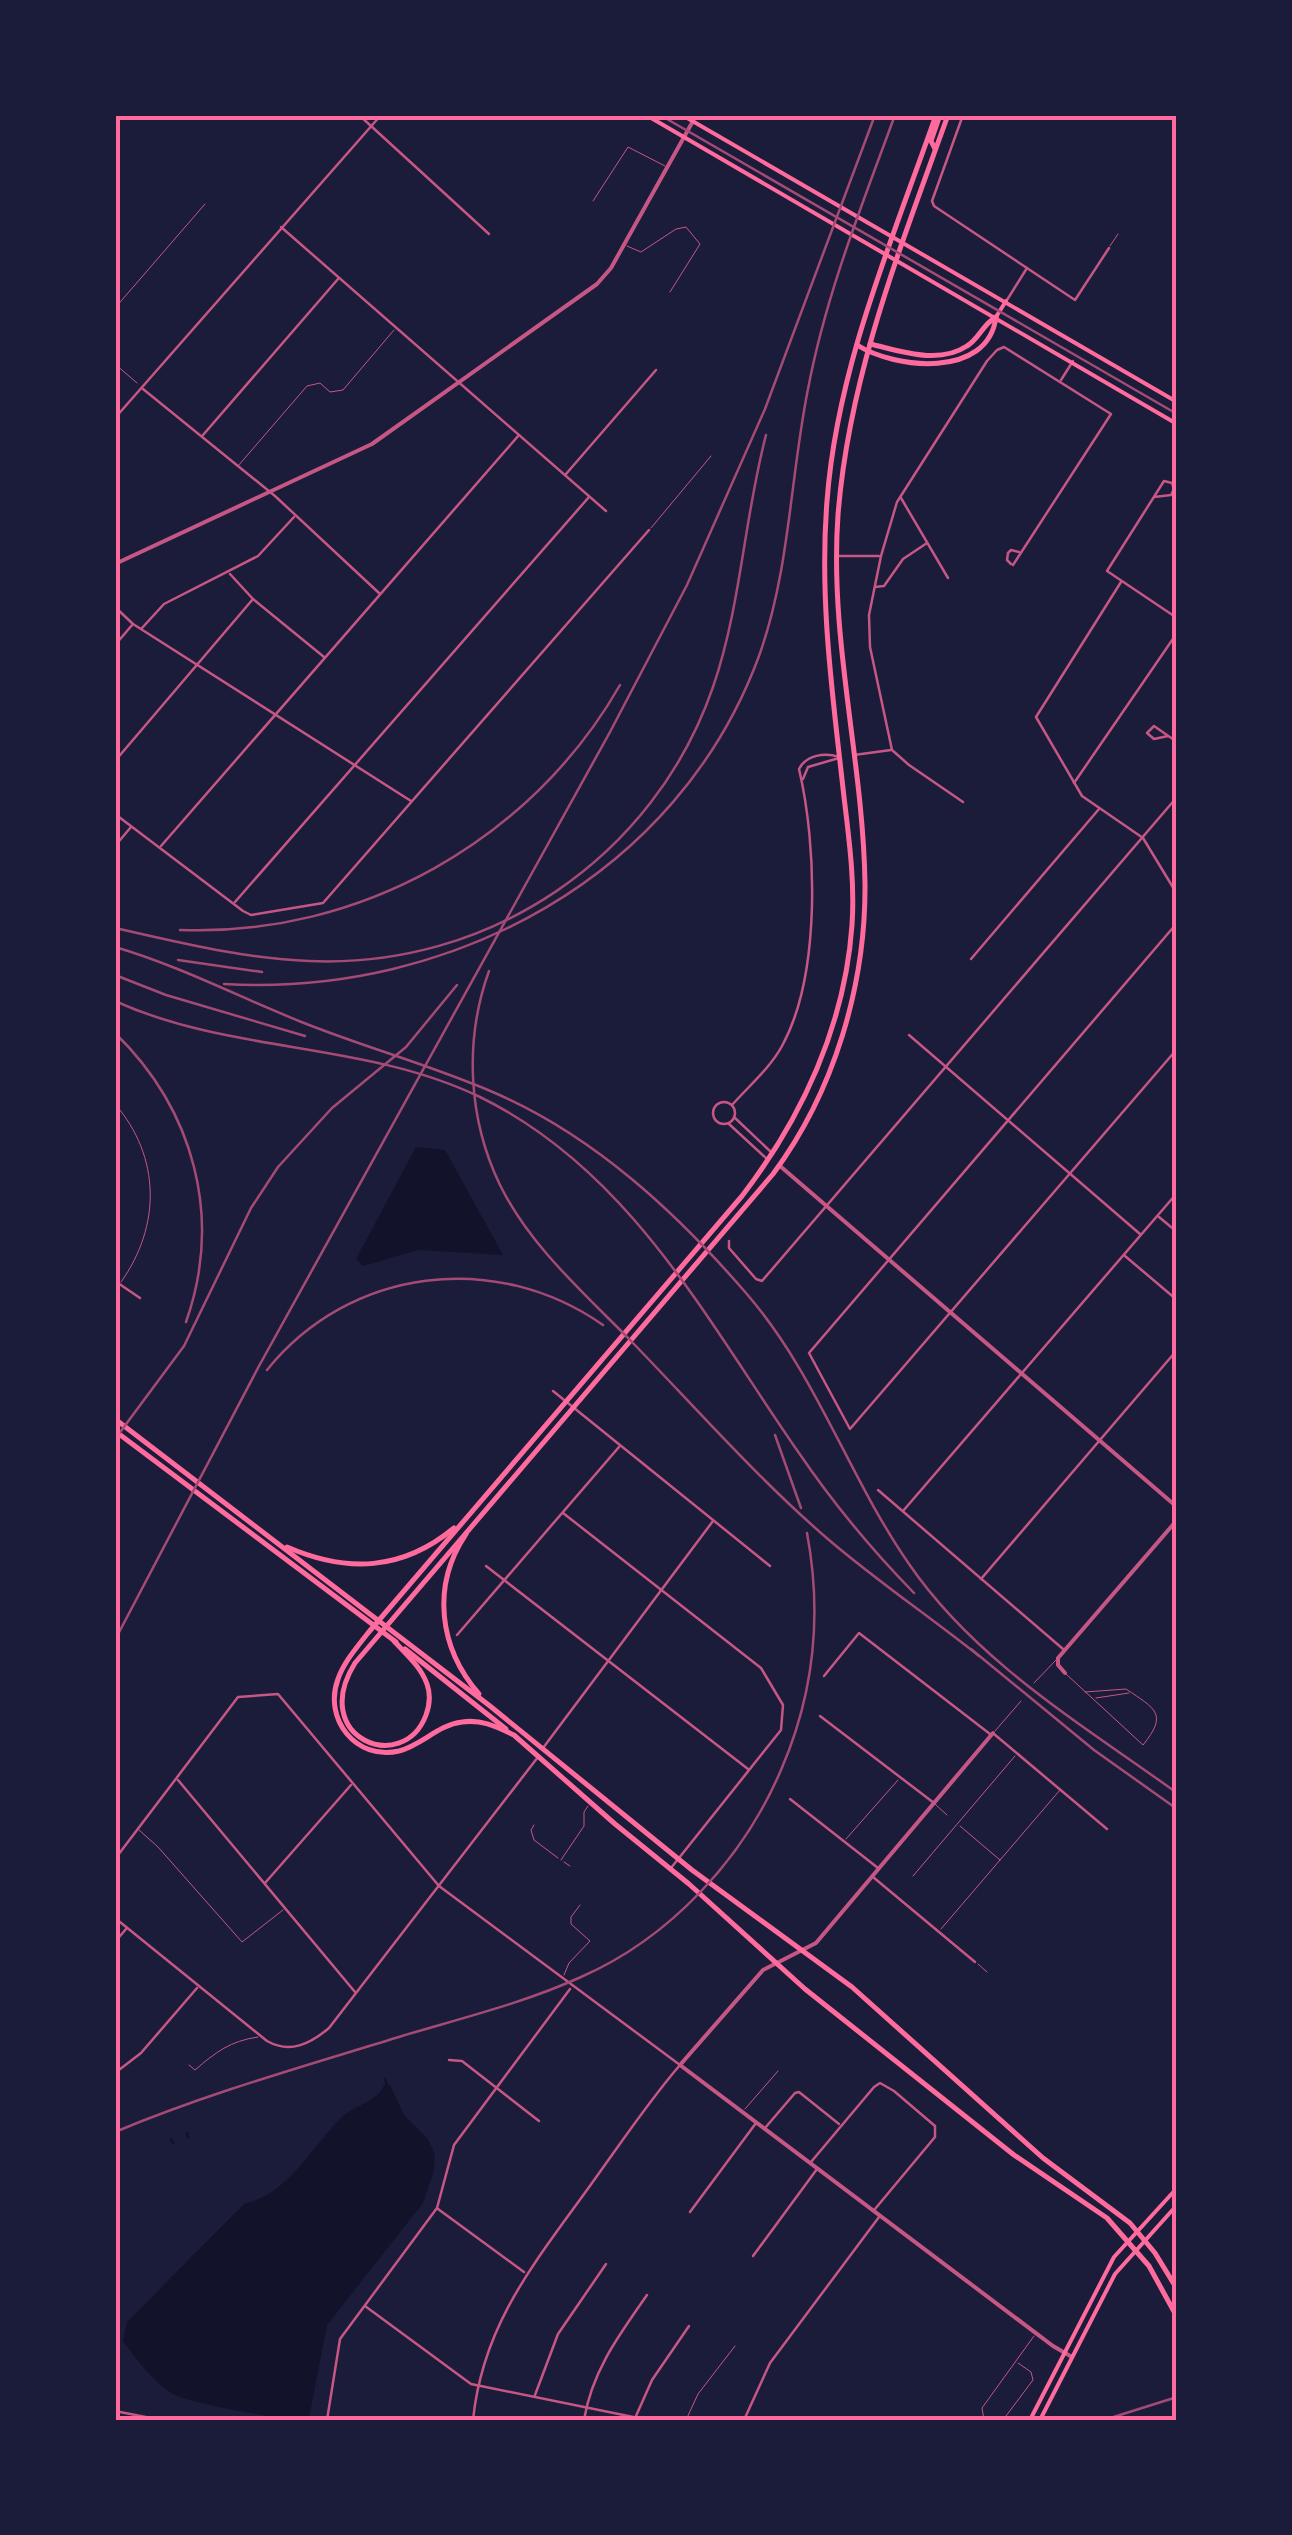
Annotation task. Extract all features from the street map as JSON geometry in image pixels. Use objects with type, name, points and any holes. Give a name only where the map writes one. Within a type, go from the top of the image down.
[{"type":"main road","points":[[646,115],[1177,424]]},
{"type":"main road","points":[[682,115],[1177,402]]},
{"type":"main road","points":[[936,150],[931,141],[938,115]]},
{"type":"main road","points":[[514,1735],[472,1721],[449,1724],[409,1747],[374,1752],[353,1741],[339,1724],[335,1692],[342,1669],[368,1633],[468,1516],[565,1409],[577,1402],[723,1219],[794,1119],[820,1064],[836,1013],[852,926],[852,869],[826,618],[825,532],[836,433],[857,346],[938,115]]},
{"type":"main road","points":[[671,1285],[782,1166],[833,1063],[856,981],[865,884],[839,630],[836,556],[848,434],[868,348],[948,115]]},
{"type":"main road","points":[[857,346],[924,364],[946,364],[967,356],[986,342],[1006,301]]},
{"type":"main road","points":[[840,757],[853,756]]},
{"type":"main road","points":[[770,1156],[782,1166]]},
{"type":"main road","points":[[394,1640],[422,1673],[430,1702],[422,1725],[413,1735],[380,1745],[362,1738],[344,1719],[341,1700],[349,1672],[479,1516],[565,1409],[571,1396],[610,1350],[638,1325]]},
{"type":"main road","points":[[115,1420],[490,1706],[590,1803],[671,1868],[774,1963],[1008,2151],[1097,2210],[1135,2248],[1177,2317]]},
{"type":"main road","points":[[115,1431],[883,2013],[1044,2158],[1138,2230],[1177,2289]]},
{"type":"main road","points":[[278,1543],[335,1564],[377,1564],[423,1549],[468,1516]]},
{"type":"main road","points":[[479,1516],[448,1567],[443,1607],[453,1653],[464,1676],[490,1706]]},
{"type":"main road","points":[[1030,2420],[1108,2267],[1177,2188]]},
{"type":"main road","points":[[1040,2420],[1115,2274],[1177,2205]]},
{"type":"street","points":[[359,115],[489,234]]},
{"type":"street","points":[[115,418],[381,115]]},
{"type":"street","points":[[115,564],[372,444],[598,284],[608,274],[697,115]]},
{"type":"street","points":[[963,115],[932,201],[934,206],[1076,300],[1109,248]]},
{"type":"street","points":[[936,150],[949,154]]},
{"type":"street","points":[[281,227],[606,512]]},
{"type":"street","points":[[1006,301],[1027,268]]},
{"type":"street","points":[[202,436],[339,278]]},
{"type":"street","points":[[1177,339],[1177,351]]},
{"type":"street","points":[[964,802],[892,750],[869,636],[874,586],[900,497],[987,361],[1000,348],[1012,350],[1110,414],[1013,565],[1007,560],[1013,550],[1020,553]]},
{"type":"street","points":[[1061,380],[1073,361]]},
{"type":"street","points":[[564,476],[656,370]]},
{"type":"street","points":[[142,388],[270,493],[380,594]]},
{"type":"street","points":[[160,847],[519,435]]},
{"type":"street","points":[[1154,496],[1108,574],[1177,618]]},
{"type":"street","points":[[234,904],[589,497]]},
{"type":"street","points":[[900,497],[948,578]]},
{"type":"street","points":[[141,629],[158,608],[264,550],[296,516]]},
{"type":"street","points":[[115,814],[252,914],[324,904],[649,530]]},
{"type":"street","points":[[874,586],[884,586],[903,559],[928,542]]},
{"type":"street","points":[[836,556],[881,556]]},
{"type":"street","points":[[229,572],[252,599],[325,658]]},
{"type":"street","points":[[1121,582],[1036,717],[1085,799],[1143,838],[1177,894]]},
{"type":"street","points":[[115,762],[252,599]]},
{"type":"street","points":[[115,607],[133,624],[412,802]]},
{"type":"street","points":[[115,645],[133,624]]},
{"type":"street","points":[[1074,783],[1177,633]]},
{"type":"street","points":[[1168,736],[1177,742]]},
{"type":"street","points":[[853,756],[892,750]]},
{"type":"street","points":[[732,1105],[780,1050],[804,975],[810,940],[812,874],[799,769],[808,758],[830,754],[840,757]]},
{"type":"street","points":[[802,782],[808,767],[840,757]]},
{"type":"street","points":[[729,1241],[730,1248],[760,1282],[1177,797]]},
{"type":"street","points":[[971,960],[1099,810]]},
{"type":"street","points":[[115,846],[132,826]]},
{"type":"street","points":[[1177,923],[809,1352],[850,1428],[1177,1049]]},
{"type":"street","points":[[909,1036],[1141,1235]]},
{"type":"street","points":[[732,1105],[724,1102],[714,1109],[717,1121],[728,1123],[770,1156]]},
{"type":"street","points":[[732,1105],[734,1117],[770,1156]]},
{"type":"street","points":[[728,1123],[734,1117]]},
{"type":"street","points":[[782,1166],[1177,1506]]},
{"type":"street","points":[[903,1512],[1177,1193]]},
{"type":"street","points":[[1158,1216],[1177,1232]]},
{"type":"street","points":[[1124,1255],[1177,1300]]},
{"type":"street","points":[[117,1283],[140,1298]]},
{"type":"street","points":[[982,1579],[1177,1350]]},
{"type":"street","points":[[553,1391],[770,1566]]},
{"type":"street","points":[[457,1635],[620,1446]]},
{"type":"street","points":[[878,1490],[1065,1651]]},
{"type":"street","points":[[563,1513],[760,1668],[779,1697],[783,1726],[671,1868]]},
{"type":"street","points":[[1065,1673],[1058,1666],[1058,1658],[1177,1520]]},
{"type":"street","points":[[115,1918],[267,2041],[288,2048],[315,2039],[329,2028],[439,1886],[713,1521]]},
{"type":"street","points":[[486,1566],[749,1770]]},
{"type":"street","points":[[824,1676],[859,1633],[1017,1753],[1107,1829]]},
{"type":"street","points":[[115,1860],[236,1698],[278,1694],[439,1886],[1073,2357]]},
{"type":"street","points":[[820,1716],[934,1802]]},
{"type":"street","points":[[473,2420],[478,2385],[496,2328],[527,2274],[680,2065],[764,1970],[816,1943],[992,1734]]},
{"type":"street","points":[[178,1780],[356,1993]]},
{"type":"street","points":[[265,1883],[352,1784]]},
{"type":"street","points":[[790,1799],[878,1868]]},
{"type":"street","points":[[872,1876],[976,1962]]},
{"type":"street","points":[[115,1942],[127,1928]]},
{"type":"street","points":[[115,2072],[158,2035],[199,1985]]},
{"type":"street","points":[[327,2420],[338,2344],[436,2208],[454,2146],[571,1987]]},
{"type":"street","points":[[448,2060],[462,2061],[539,2122]]},
{"type":"street","points":[[811,2162],[880,2083],[894,2090],[935,2126],[935,2137],[874,2210]]},
{"type":"street","points":[[765,2128],[799,2092],[840,2125]]},
{"type":"street","points":[[690,2212],[757,2122]]},
{"type":"street","points":[[754,2256],[818,2168]]},
{"type":"street","points":[[436,2208],[527,2274]]},
{"type":"street","points":[[744,2420],[770,2363],[880,2216]]},
{"type":"street","points":[[535,2397],[558,2334],[606,2264]]},
{"type":"street","points":[[584,2420],[605,2357],[648,2296]]},
{"type":"street","points":[[365,2306],[471,2384],[648,2420]]},
{"type":"street","points":[[636,2419],[652,2380],[689,2326]]},
{"type":"street","points":[[115,2411],[161,2420]]},
{"type":"lane","points":[[593,201],[630,146],[668,168]]},
{"type":"lane","points":[[115,308],[205,204]]},
{"type":"lane","points":[[625,244],[641,252],[676,230],[691,230],[700,244],[670,292]]},
{"type":"lane","points":[[1109,248],[1118,234]]},
{"type":"lane","points":[[238,466],[308,386],[320,383],[330,392],[343,390],[396,328]]},
{"type":"lane","points":[[115,364],[137,384]]},
{"type":"lane","points":[[649,530],[711,456]]},
{"type":"lane","points":[[1088,634],[1094,638]]},
{"type":"lane","points":[[115,1104],[141,1144],[151,1191],[143,1246],[117,1283]]},
{"type":"lane","points":[[1034,1684],[1058,1658]]},
{"type":"lane","points":[[1065,1673],[1092,1699],[1143,1745],[1156,1728],[1155,1713],[1122,1687],[1085,1692]]},
{"type":"lane","points":[[1092,1699],[1132,1693]]},
{"type":"lane","points":[[992,1734],[1021,1701]]},
{"type":"lane","points":[[913,1876],[1017,1753]]},
{"type":"lane","points":[[844,1842],[900,1776]]},
{"type":"lane","points":[[939,1932],[1060,1790]]},
{"type":"lane","points":[[934,1802],[947,1815]]},
{"type":"lane","points":[[561,1860],[584,1826],[584,1812],[590,1803]]},
{"type":"lane","points":[[954,1820],[1000,1860]]},
{"type":"lane","points":[[534,1826],[534,1840],[570,1866]]},
{"type":"lane","points":[[139,1830],[242,1942],[285,1908]]},
{"type":"lane","points":[[562,1978],[590,1941],[571,1924],[580,1905]]},
{"type":"lane","points":[[976,1962],[987,1972]]},
{"type":"lane","points":[[189,2065],[196,2070],[222,2047],[261,2036]]},
{"type":"lane","points":[[743,2112],[778,2071]]},
{"type":"lane","points":[[984,2420],[982,2408],[1036,2333]]},
{"type":"lane","points":[[686,2420],[698,2394],[734,2346]]},
{"type":"lane","points":[[1004,2420],[1034,2377],[1016,2361]]},
{"type":"shaded area","points":[[416,1147],[445,1150],[503,1255],[418,1250],[363,1266],[356,1259]]},
{"type":"shaded area","points":[[384,2085],[390,2085],[404,2115],[428,2139],[435,2155],[433,2174],[423,2203],[327,2325],[309,2418],[239,2411],[171,2393],[151,2376],[123,2341],[127,2322],[244,2204],[260,2199],[287,2180],[342,2117],[376,2096]]},
{"type":"waterway","points":[[385,2079],[387,2085]]},
{"type":"waterway","points":[[187,2133],[188,2137]]},
{"type":"waterway","points":[[171,2139],[173,2143]]},
{"type":"tram line","points":[[660,115],[1177,414]]},
{"type":"tram line","points":[[224,984],[309,983],[392,969],[472,944],[546,907],[614,860],[673,802],[722,734],[759,656],[777,591],[816,354],[846,250],[895,115]]},
{"type":"tram line","points":[[115,947],[304,1023],[495,1093],[566,1131],[631,1179],[691,1234],[771,1325],[813,1392],[887,1530],[936,1599],[998,1662],[1177,1793]]},
{"type":"tram line","points":[[178,960],[262,972]]},
{"type":"tram line","points":[[115,975],[166,995],[305,1036]]},
{"type":"railway","points":[[115,1640],[259,1366],[610,732],[687,585],[765,409],[875,115]]},
{"type":"railway","points":[[115,928],[261,957],[309,961],[376,959],[440,946],[500,923],[556,891],[607,851],[650,803],[686,748],[722,656],[766,435]]},
{"type":"railway","points":[[180,930],[247,928],[312,917],[374,897],[434,869],[489,833],[539,790],[583,741],[620,685]]},
{"type":"railway","points":[[489,971],[473,1052],[481,1133],[500,1185],[542,1249],[803,1517],[979,1656]]},
{"type":"railway","points":[[115,1439],[184,1346],[251,1208],[278,1167],[332,1108],[406,1047],[457,985]]},
{"type":"railway","points":[[115,1001],[205,1030],[344,1056],[436,1079],[480,1097],[533,1128],[581,1165],[662,1253],[825,1490],[914,1593]]},
{"type":"railway","points":[[115,1033],[165,1096],[194,1167],[202,1243],[197,1283],[186,1322]]},
{"type":"railway","points":[[267,1370],[301,1335],[339,1309],[382,1291],[426,1281],[472,1279],[517,1286],[561,1301],[603,1325]]},
{"type":"railway","points":[[775,1435],[801,1508]]},
{"type":"railway","points":[[115,2132],[221,2092],[493,2010],[559,1986],[614,1961],[673,1918],[700,1892],[746,1834],[765,1803],[792,1741],[812,1653],[814,1593],[807,1533]]},
{"type":"railway","points":[[971,1649],[1094,1750],[1177,1809]]},
{"type":"railway","points":[[1104,2420],[1177,2397]]}]
